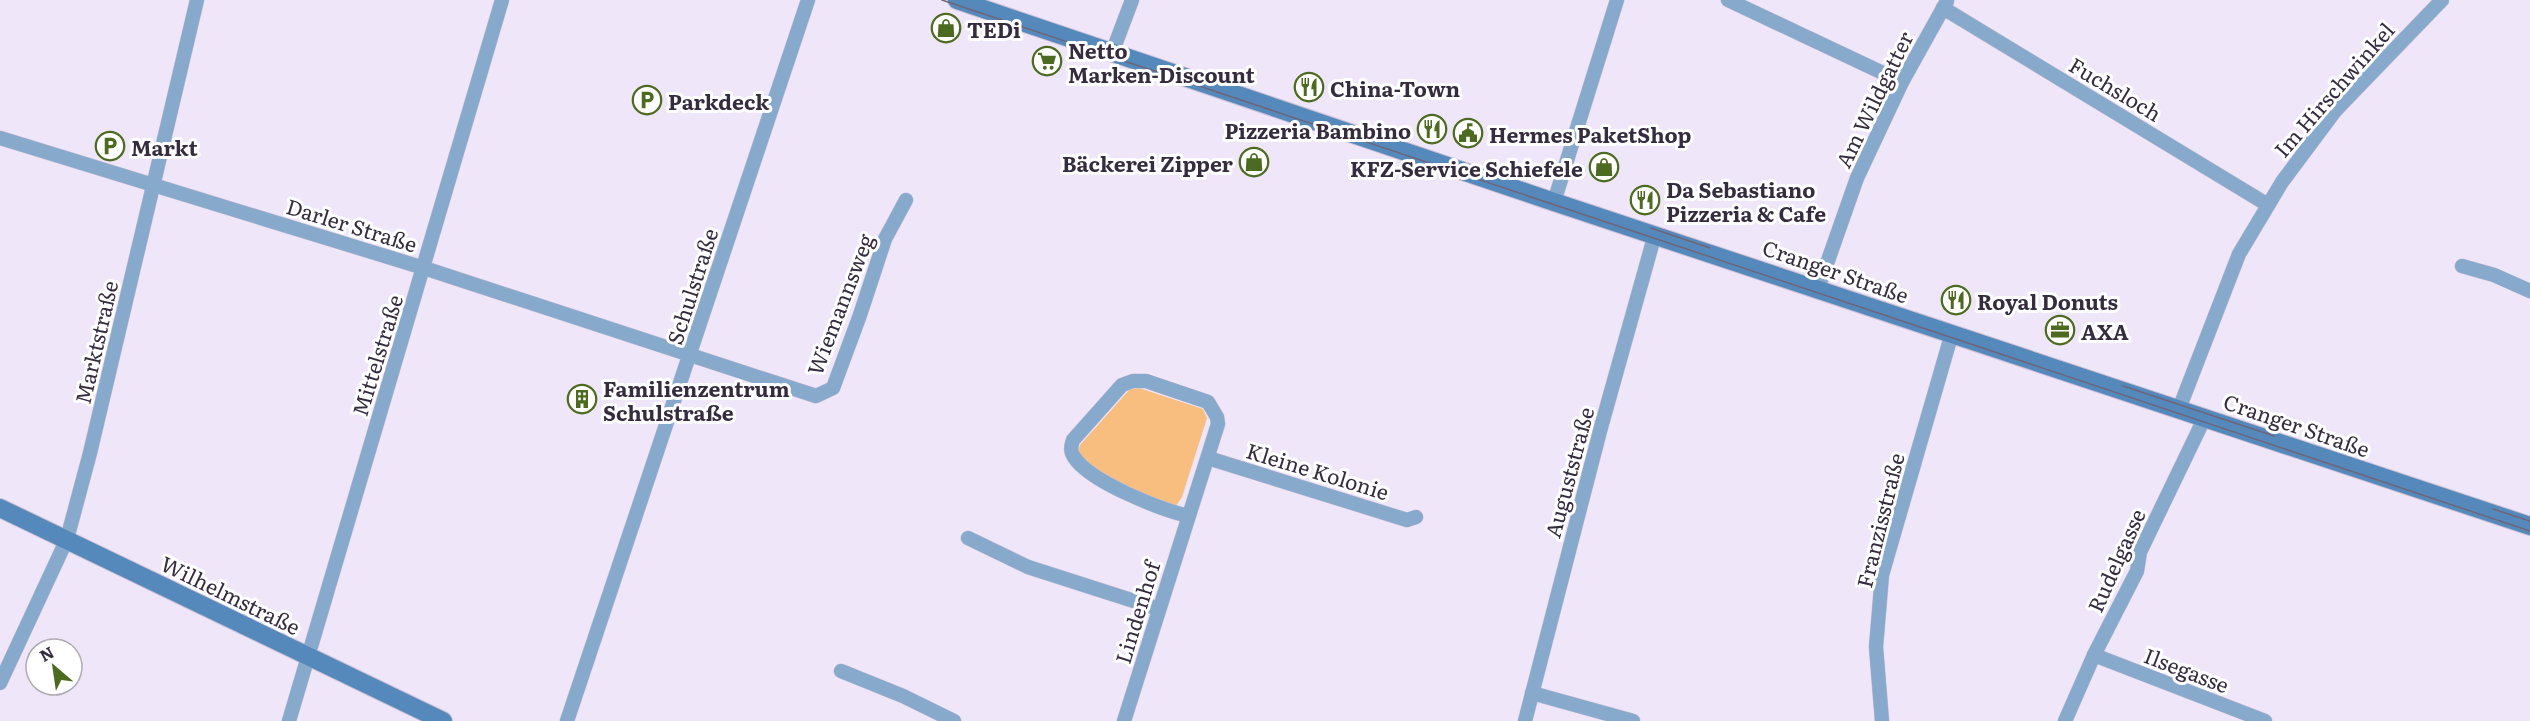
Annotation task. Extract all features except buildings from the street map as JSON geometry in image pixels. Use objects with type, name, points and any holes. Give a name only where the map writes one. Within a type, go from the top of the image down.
[{"type":"main road","name":"Cranger Straße","points":[[957,0],[1554,202],[2530,526]]},
{"type":"main road","name":"Wilhelmstraße","points":[[0,508],[443,721]]},
{"type":"street","name":"Marktstraße","points":[[0,683],[67,540],[154,186],[196,0]]},
{"type":"street","name":"Mittelstraße","points":[[289,721],[502,0]]},
{"type":"street","name":"Schulstraße","points":[[567,721],[808,0]]},
{"type":"street","points":[[1112,53],[1132,0]]},
{"type":"street","points":[[1554,202],[1617,0]]},
{"type":"street","points":[[1729,0],[1902,82]]},
{"type":"street","name":"Im Hirschwinkel","points":[[2179,409],[2239,254],[2282,182],[2335,111],[2442,0]]},
{"type":"street","name":"Fuchsloch","points":[[1946,4],[2268,205]]},
{"type":"street","name":"Am Wildgatter","points":[[1818,289],[1857,178],[1902,82],[1946,4]]},
{"type":"street","name":"Darler Straße","points":[[0,138],[424,268],[690,356]]},
{"type":"street","name":"Wiemannsweg","points":[[690,356],[816,396],[833,388],[885,240],[906,200]]},
{"type":"street","name":"Auguststraße","points":[[1525,721],[1600,431],[1655,234]]},
{"type":"street","points":[[2462,266],[2494,275],[2530,291]]},
{"type":"street","name":"Franzisstraße","points":[[1882,721],[1876,647],[1882,575],[1952,333]]},
{"type":"street","name":"Lindenhof","points":[[1124,721],[1218,424],[1217,417],[1208,402],[1146,381],[1134,381],[1122,385],[1073,440],[1071,448],[1073,457],[1085,470],[1132,496],[1170,512],[1188,516]]},
{"type":"street","name":"Rudelgasse","points":[[2065,721],[2094,655],[2137,571],[2140,552],[2205,417]]},
{"type":"street","name":"Kleine Kolonie","points":[[1208,458],[1407,520],[1416,517]]},
{"type":"street","points":[[968,537],[1028,567],[1159,609]]},
{"type":"street","name":"Ilsegasse","points":[[2094,655],[2265,721]]},
{"type":"street","points":[[841,671],[903,696],[954,721]]},
{"type":"street","points":[[1532,693],[1633,721]]},
{"type":"shaded area","points":[[1139,388],[1203,409],[1207,418],[1182,497],[1176,506],[1109,476],[1078,453],[1080,445],[1130,389]]},
{"type":"tram line","points":[[942,0],[2530,531]]},
{"type":"tram line","points":[[1651,228],[1710,248]]},
{"type":"tram line","points":[[2123,386],[2274,436]]},
{"type":"tram line","points":[[2493,509],[2530,521]]},
{"type":"place","name":"TEDi","points":[[946,28]]},
{"type":"place","name":"Netto Marken-Discount","points":[[1047,61]]},
{"type":"place","name":"China-Town","points":[[1309,87]]},
{"type":"place","name":"Parkdeck","points":[[647,100]]},
{"type":"place","name":"Pizzeria Bambino","points":[[1432,129]]},
{"type":"place","name":"Hermes PaketShop","points":[[1468,133]]},
{"type":"place","name":"Markt","points":[[110,146]]},
{"type":"place","name":"Bäckerei Zipper","points":[[1254,162]]},
{"type":"place","name":"KFZ-Service Schiefele","points":[[1604,167]]},
{"type":"place","name":"Da Sebastiano Pizzeria & Cafe","points":[[1645,200]]},
{"type":"place","name":"Royal Donuts","points":[[1956,300]]},
{"type":"place","name":"AXA","points":[[2060,330]]},
{"type":"place","name":"Familienzentrum Schulstraße","points":[[582,399]]}]
